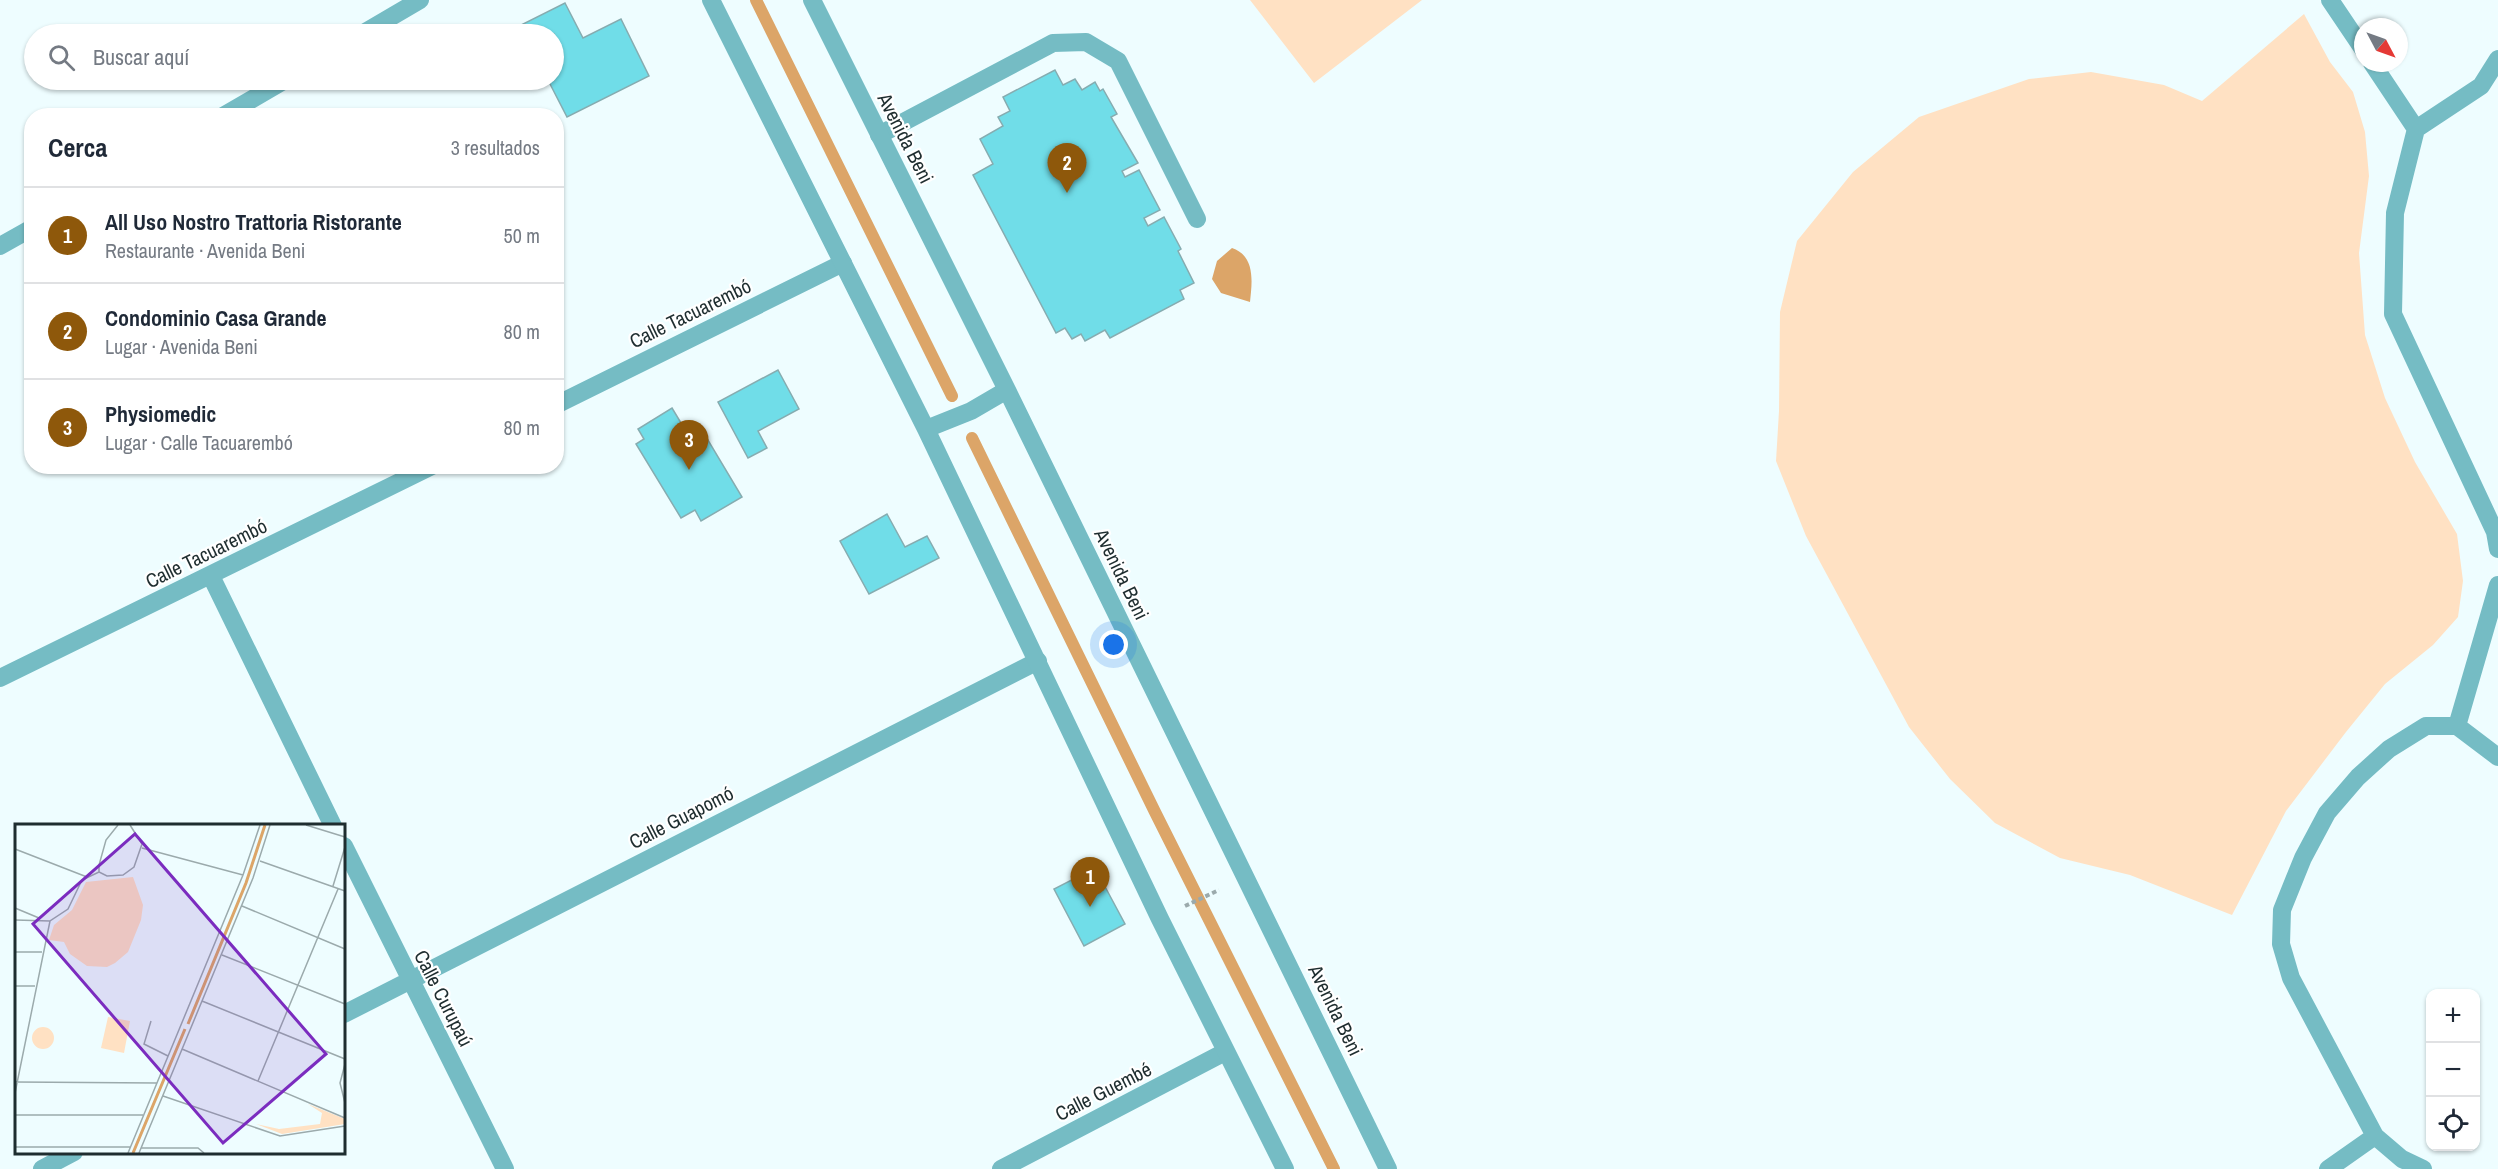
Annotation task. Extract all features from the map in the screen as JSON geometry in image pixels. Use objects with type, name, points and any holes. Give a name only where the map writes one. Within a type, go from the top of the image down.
[{"type":"street","points":[[379,24],[420,0]]},
{"type":"street","points":[[711,0],[926,429],[1226,1052],[1285,1169]]},
{"type":"street","name":"Avenida Beni","points":[[812,0],[1007,390],[1388,1169]]},
{"type":"street","points":[[2330,0],[2354,36]]},
{"type":"street","points":[[879,135],[1053,43],[1086,42],[1118,61],[1197,219]]},
{"type":"street","points":[[2481,86],[2498,59]]},
{"type":"street","points":[[2378,72],[2416,129]]},
{"type":"street","points":[[2498,77],[2416,129],[2395,213],[2393,314],[2495,532],[2498,549]]},
{"type":"street","points":[[237,108],[268,90]]},
{"type":"street","points":[[0,246],[24,232]]},
{"type":"street","name":"Calle Tacuarembó","points":[[564,401],[843,262]]},
{"type":"street","points":[[926,429],[971,411],[1007,390]]},
{"type":"street","name":"Calle Tacuarembó","points":[[0,678],[416,474]]},
{"type":"street","points":[[211,576],[333,824]]},
{"type":"street","points":[[2457,726],[2494,615],[2498,585]]},
{"type":"street","name":"Calle Guapomó","points":[[345,1013],[1038,661]]},
{"type":"street","points":[[2423,1169],[2402,1159],[2375,1136],[2291,978],[2281,944],[2282,910],[2302,858],[2327,813],[2358,777],[2389,749],[2426,726],[2457,726],[2498,757]]},
{"type":"street","name":"Calle Curupaú","points":[[345,848],[505,1169]]},
{"type":"street","name":"Calle Guembé","points":[[1001,1169],[1226,1052]]},
{"type":"street","points":[[2328,1169],[2375,1136]]},
{"type":"street","points":[[42,1169],[70,1154]]},
{"type":"path","points":[[1185,907],[1220,889]]},
{"type":"shaded area","points":[[1250,0],[1422,0],[1314,83]]},
{"type":"shaded area","points":[[2304,14],[2330,62],[2353,92],[2365,132],[2369,176],[2359,253],[2365,335],[2385,398],[2415,462],[2457,534],[2463,581],[2458,617],[2433,645],[2385,684],[2286,811],[2232,915],[2130,875],[2060,858],[1995,823],[1950,779],[1909,727],[1806,536],[1776,461],[1780,312],[1797,241],[1853,172],[1919,117],[2029,79],[2091,72],[2164,85],[2202,101]]},
{"type":"shaded area","points":[[1232,248],[1240,252],[1249,264],[1252,279],[1250,302],[1221,293],[1212,279],[1217,261]]},
{"type":"building","points":[[565,3],[583,38],[621,19],[649,76],[567,117],[553,90],[564,90],[564,24],[523,24]]},
{"type":"building","points":[[1055,70],[1063,85],[1075,79],[1082,90],[1095,82],[1100,91],[1103,89],[1117,114],[1111,117],[1138,163],[1122,171],[1125,177],[1139,170],[1160,210],[1144,218],[1148,226],[1164,217],[1181,249],[1178,251],[1194,283],[1180,290],[1184,299],[1110,338],[1105,330],[1085,341],[1081,334],[1072,339],[1065,328],[1056,333],[973,175],[993,164],[980,139],[1003,126],[998,117],[1010,111],[1003,97]]},
{"type":"building","points":[[778,370],[799,409],[758,431],[767,448],[748,458],[718,402]]},
{"type":"building","points":[[672,408],[687,433],[699,425],[742,497],[701,521],[695,510],[681,518],[636,444],[644,439],[638,429]]},
{"type":"building","points":[[887,514],[905,547],[927,536],[939,558],[869,594],[840,541]]},
{"type":"building","points":[[1095,868],[1125,924],[1084,946],[1054,889]]},
{"type":"waterway","points":[[756,0],[952,396]]},
{"type":"waterway","points":[[972,438],[1155,812],[1334,1169]]},
{"type":"place","name":"Condominio Casa Grande","points":[[1067,193]]},
{"type":"place","name":"Physiomedic","points":[[689,470]]},
{"type":"place","name":"All Uso Nostro Trattoria Ristorante","points":[[1090,907]]}]
